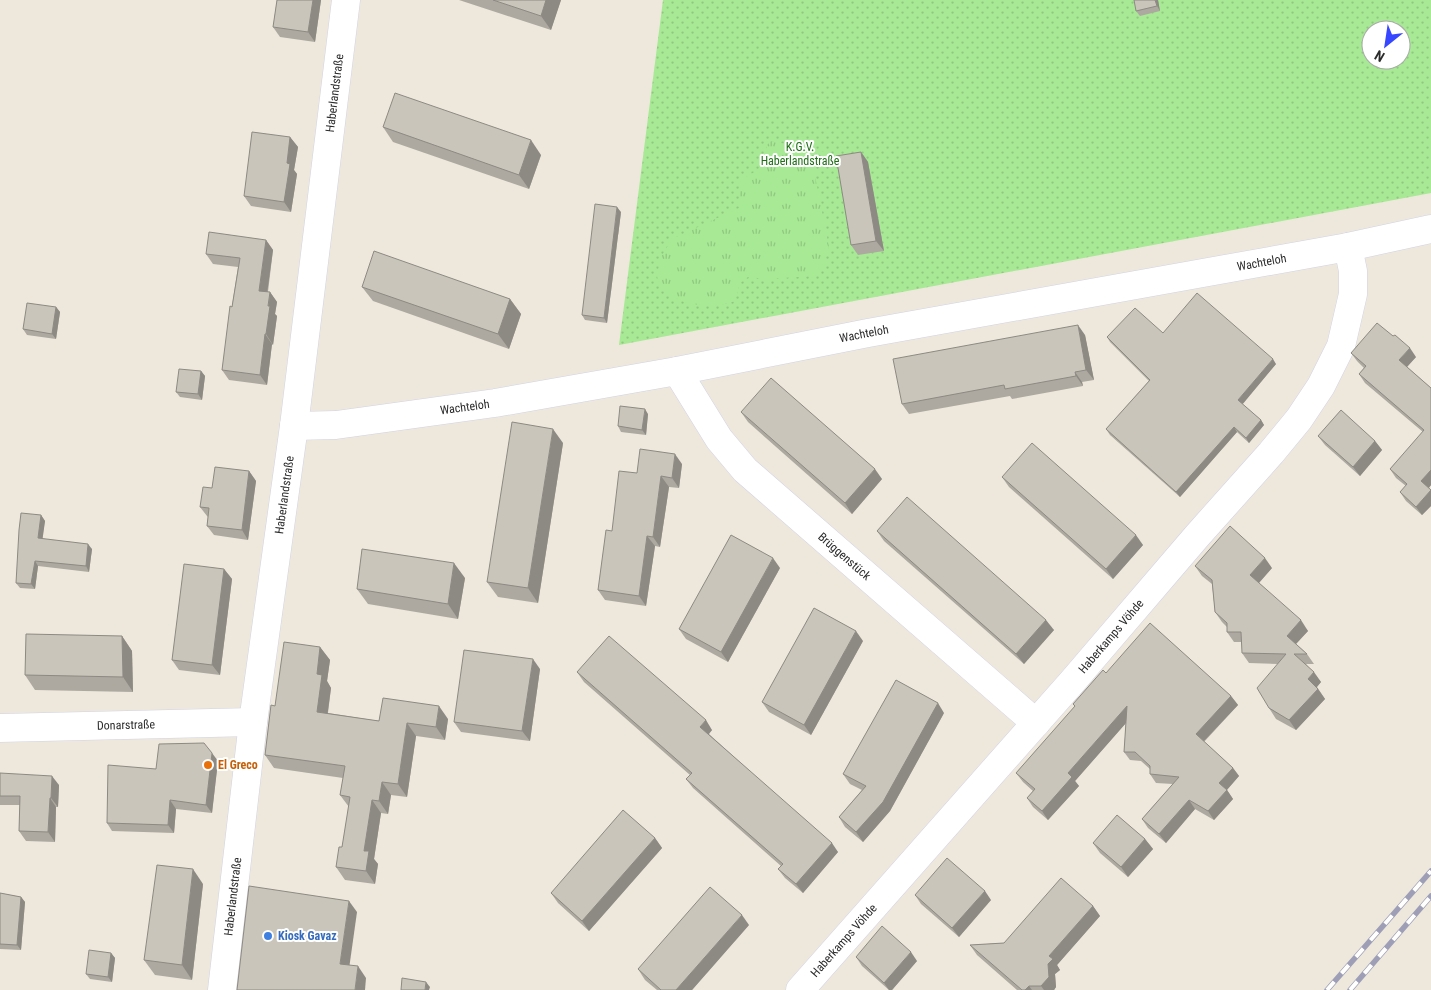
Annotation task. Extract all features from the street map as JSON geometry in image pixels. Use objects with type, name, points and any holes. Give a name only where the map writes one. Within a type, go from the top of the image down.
[{"type":"street","name":"Haberlandstraße","points":[[222,990],[253,722],[294,426],[346,0]]},
{"type":"street","name":"Wachteloh","points":[[294,426],[336,425],[485,405],[868,333],[1348,247],[1431,230]]},
{"type":"street","name":"Haberkamps Vöhde","points":[[800,990],[1299,419],[1321,386],[1341,346],[1353,294],[1353,271],[1348,247]]},
{"type":"street","name":"Brüggenstück","points":[[677,370],[719,439],[744,470],[1036,722]]},
{"type":"street","name":"Donarstraße","points":[[0,728],[253,722]]},
{"type":"green space","name":"K.G.V. Haberlandstraße","points":[[663,0],[1431,0],[1431,193],[619,345]]},
{"type":"green space","points":[[771,141],[830,153],[813,166],[829,247],[823,267],[813,276],[766,279],[748,277],[740,283],[735,301],[719,306],[689,304],[668,295],[658,282],[657,275],[661,257],[672,239],[739,208],[741,180],[756,171],[763,171],[767,145]]},
{"type":"building","points":[[277,0],[313,0],[308,32],[273,27]]},
{"type":"building","points":[[493,0],[546,0],[541,16]]},
{"type":"building","points":[[1134,0],[1155,0],[1157,6],[1136,11]]},
{"type":"building","points":[[395,93],[531,140],[519,175],[383,127]]},
{"type":"building","points":[[252,132],[290,137],[287,163],[290,164],[284,202],[244,196]]},
{"type":"building","points":[[861,152],[876,241],[851,245],[836,156]]},
{"type":"building","points":[[595,204],[617,207],[604,318],[582,315]]},
{"type":"building","points":[[209,232],[266,240],[259,291],[270,292],[268,306],[270,306],[260,375],[222,370],[230,306],[232,307],[240,258],[206,254]]},
{"type":"building","points":[[374,251],[510,299],[498,334],[362,287]]},
{"type":"building","points":[[1197,293],[1273,359],[1238,400],[1261,420],[1246,438],[1234,427],[1176,492],[1106,429],[1150,380],[1107,337],[1135,308],[1163,333]]},
{"type":"building","points":[[27,303],[56,307],[52,334],[23,329]]},
{"type":"building","points":[[1377,323],[1410,348],[1399,360],[1431,388],[1431,470],[1421,481],[1431,490],[1416,507],[1400,492],[1407,484],[1390,469],[1424,430],[1359,374],[1366,366],[1351,353]]},
{"type":"building","points":[[1078,325],[1086,370],[1075,372],[1076,376],[1005,389],[1004,385],[902,404],[893,359]]},
{"type":"building","points":[[179,369],[201,371],[198,394],[176,392]]},
{"type":"building","points":[[771,378],[875,469],[845,503],[741,412]]},
{"type":"building","points":[[620,406],[645,409],[642,430],[618,426]]},
{"type":"building","points":[[1341,410],[1375,441],[1353,467],[1318,436]]},
{"type":"building","points":[[512,422],[553,429],[528,588],[487,582]]},
{"type":"building","points":[[1032,443],[1136,535],[1106,569],[1002,477]]},
{"type":"building","points":[[640,449],[675,454],[672,478],[661,476],[653,537],[647,536],[639,596],[598,590],[606,530],[612,531],[619,471],[637,473]]},
{"type":"building","points":[[215,467],[249,471],[242,530],[207,526],[209,508],[200,507],[203,487],[212,488]]},
{"type":"building","points":[[907,497],[1046,620],[1016,654],[877,531]]},
{"type":"building","points":[[21,513],[41,515],[38,538],[88,544],[86,566],[35,561],[31,584],[16,583]]},
{"type":"building","points":[[1230,526],[1265,558],[1250,575],[1301,620],[1287,636],[1307,654],[1294,654],[1314,672],[1308,679],[1318,689],[1289,720],[1269,708],[1257,688],[1286,654],[1242,653],[1241,632],[1227,632],[1227,623],[1215,612],[1212,580],[1195,566]]},
{"type":"building","points":[[731,535],[773,558],[721,652],[679,629]]},
{"type":"building","points":[[362,549],[454,563],[448,604],[357,589]]},
{"type":"building","points":[[184,564],[224,569],[212,665],[172,660]]},
{"type":"building","points":[[814,608],[856,631],[804,725],[762,702]]},
{"type":"building","points":[[1150,623],[1231,696],[1196,734],[1233,768],[1219,783],[1227,790],[1208,811],[1189,800],[1159,834],[1142,819],[1179,777],[1150,774],[1150,766],[1135,752],[1124,752],[1127,706],[1068,773],[1072,777],[1042,811],[1027,798],[1035,789],[1016,773],[1075,706],[1073,704],[1103,670],[1106,673]]},
{"type":"building","points":[[26,634],[122,636],[123,677],[25,675]]},
{"type":"building","points":[[609,636],[706,720],[700,727],[832,843],[796,884],[778,869],[783,864],[686,779],[692,773],[577,672]]},
{"type":"building","points":[[284,642],[320,647],[317,674],[322,675],[317,712],[379,721],[383,698],[439,706],[436,727],[407,723],[398,784],[382,782],[379,801],[372,800],[364,851],[369,851],[366,871],[336,867],[339,847],[342,847],[350,797],[340,795],[345,766],[265,755],[271,705],[275,706]]},
{"type":"building","points":[[464,650],[533,659],[522,731],[454,722]]},
{"type":"building","points":[[896,680],[938,703],[883,802],[856,832],[839,817],[866,786],[843,774]]},
{"type":"building","points":[[204,743],[212,753],[206,805],[170,800],[168,825],[107,823],[108,765],[156,769],[159,744]]},
{"type":"building","points":[[0,773],[52,776],[48,832],[19,831],[20,796],[0,796]]},
{"type":"building","points":[[623,810],[655,838],[582,921],[551,893]]},
{"type":"building","points":[[1117,815],[1145,839],[1121,867],[1093,843]]},
{"type":"building","points":[[947,858],[985,891],[952,928],[915,895]]},
{"type":"building","points":[[157,865],[193,869],[182,965],[144,960]]},
{"type":"building","points":[[1061,878],[1093,906],[1049,956],[1053,959],[1048,964],[1049,977],[1041,986],[1029,986],[1022,990],[970,945],[1004,943]]},
{"type":"building","points":[[249,886],[349,901],[340,964],[358,966],[355,990],[237,990]]},
{"type":"building","points":[[710,887],[742,915],[676,990],[661,990],[638,969]]},
{"type":"building","points":[[0,893],[21,897],[17,945],[0,944]]},
{"type":"building","points":[[882,926],[911,952],[884,983],[856,957]]},
{"type":"building","points":[[89,950],[111,953],[108,977],[86,974]]},
{"type":"building","points":[[402,978],[426,982],[425,990],[401,990]]},
{"type":"railway","points":[[1327,990],[1431,871]]},
{"type":"railway","points":[[1350,990],[1431,896]]},
{"type":"place","name":"El Greco","points":[[208,765]]},
{"type":"place","name":"Kiosk Gavaz","points":[[268,936]]}]
